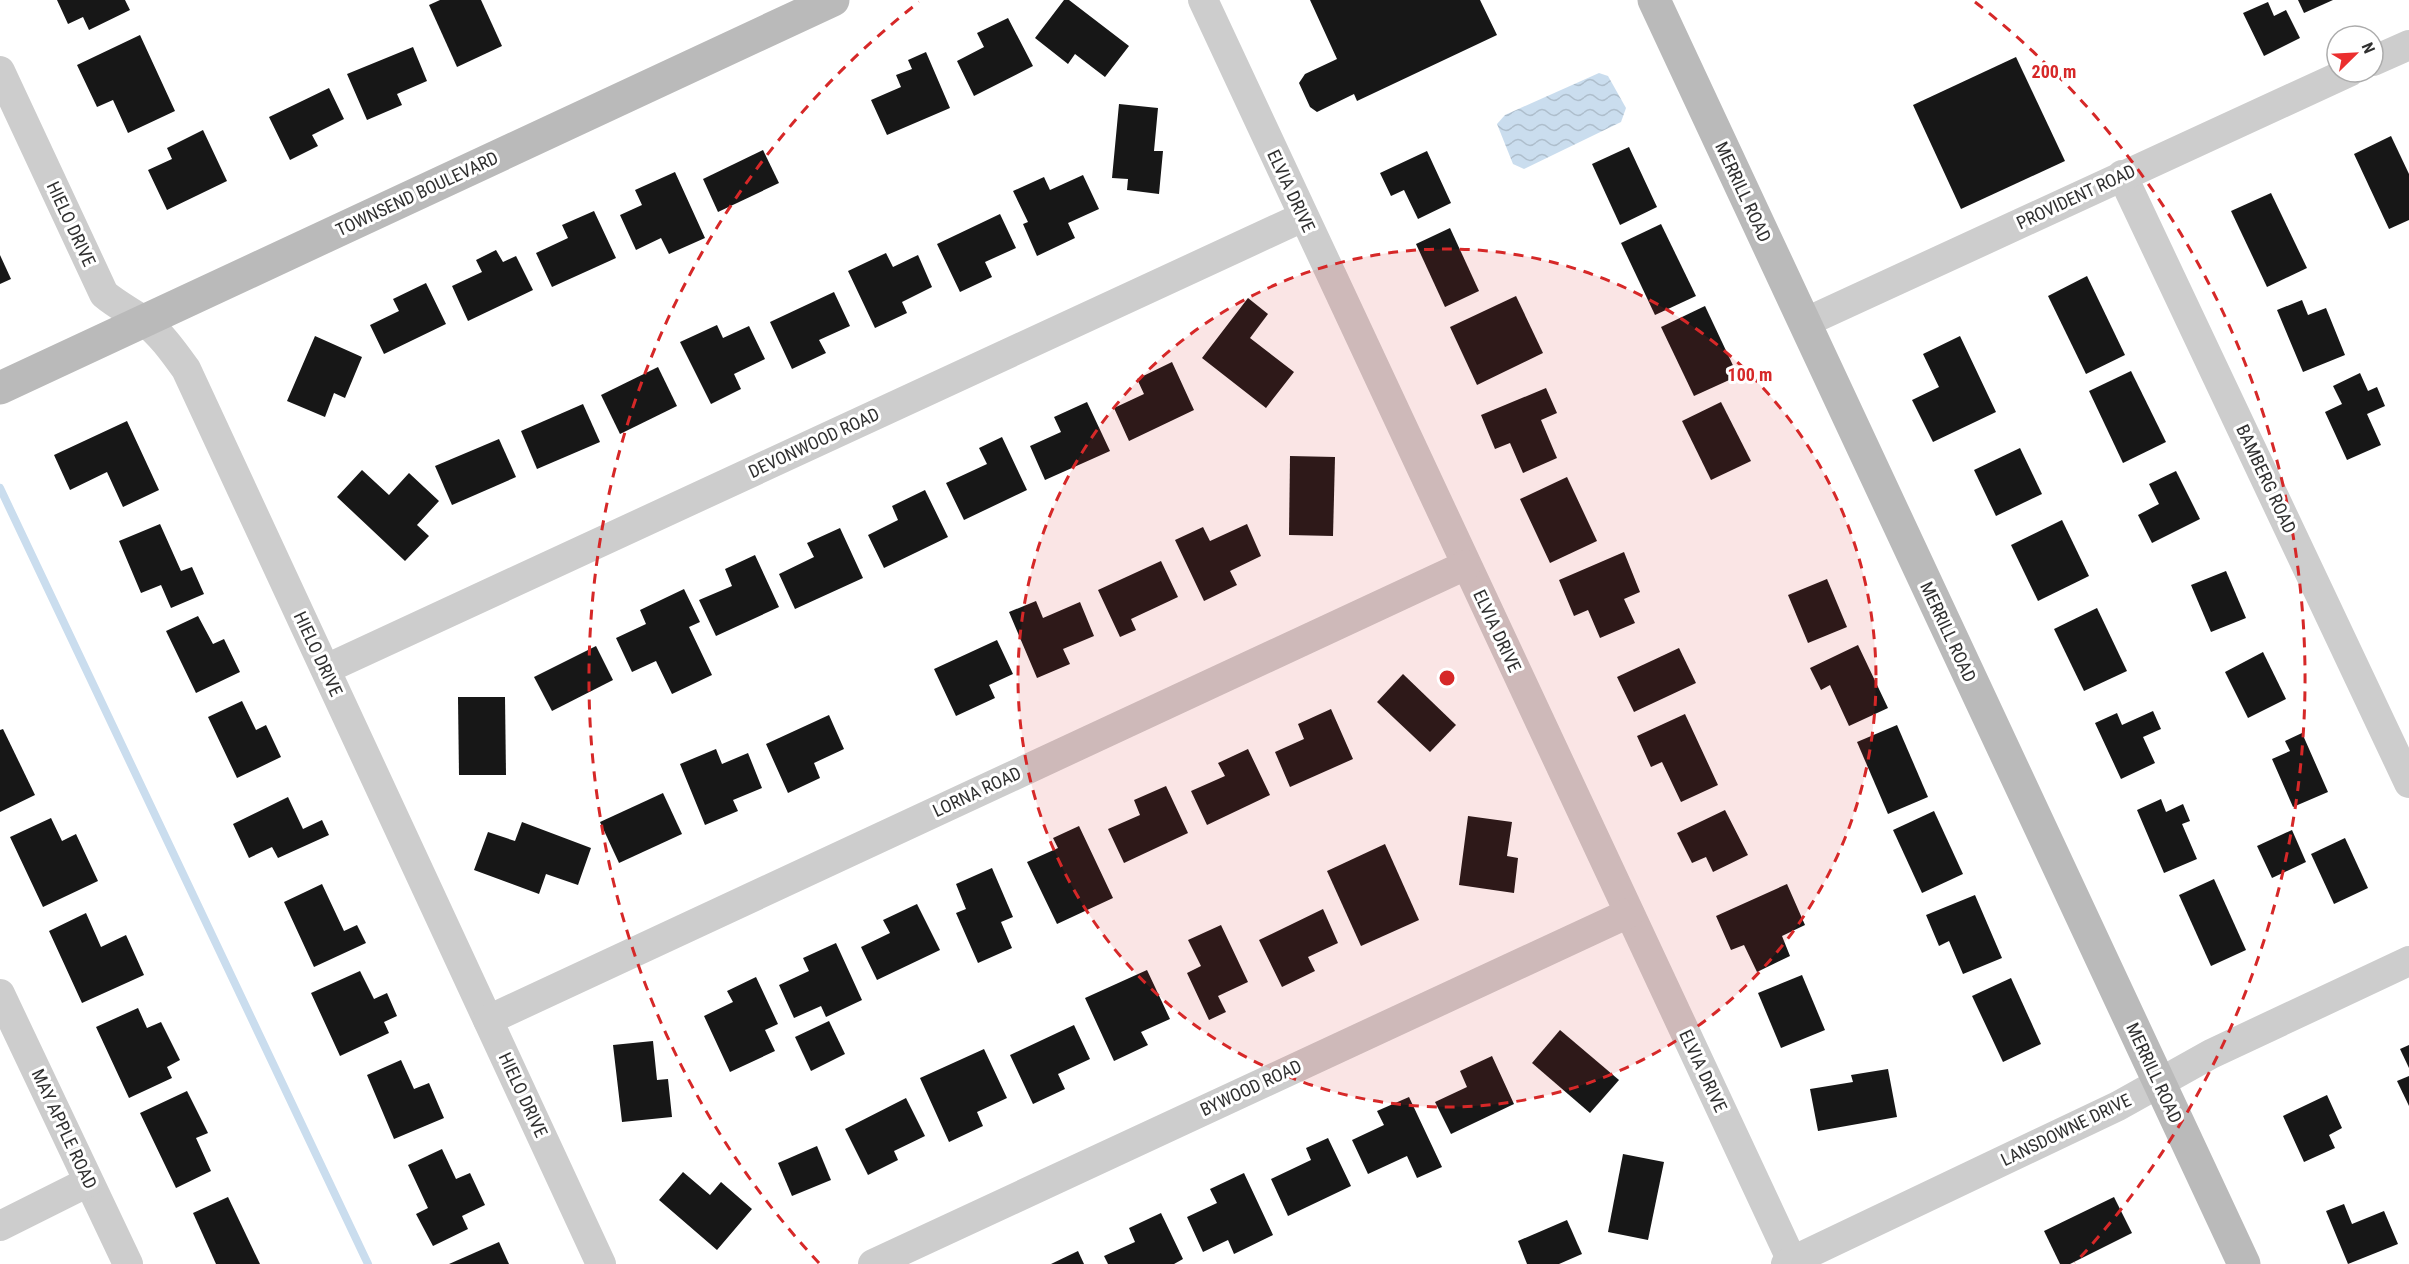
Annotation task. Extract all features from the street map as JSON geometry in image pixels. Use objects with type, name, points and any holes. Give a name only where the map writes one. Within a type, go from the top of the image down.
[{"type":"main road","name":"TOWNSEND BOULEVARD","points":[[0,388],[833,0]]},
{"type":"main road","name":"MERRILL ROAD","points":[[1654,0],[2244,1264]]},
{"type":"street","name":"ELVIA DRIVE","points":[[1203,0],[1629,913],[1789,1262]]},
{"type":"street","points":[[2385,56],[2409,45]]},
{"type":"street","name":"HIELO DRIVE","points":[[0,71],[104,294],[123,309],[144,321],[168,344],[186,369],[601,1264]]},
{"type":"street","name":"PROVIDENT ROAD","points":[[1804,323],[2325,83]]},
{"type":"street","name":"BAMBERG ROAD","points":[[2122,175],[2409,783]]},
{"type":"street","name":"DEVONWOOD ROAD","points":[[326,669],[1303,217]]},
{"type":"street","name":"LORNA ROAD","points":[[489,1020],[1466,565]]},
{"type":"street","name":"BYWOOD ROAD","points":[[873,1264],[1629,913]]},
{"type":"street","name":"LANSDOWNE DRIVE","points":[[1789,1262],[2118,1106],[2211,1054],[2409,961]]},
{"type":"street","name":"MAY APPLE ROAD","points":[[0,994],[128,1264]]},
{"type":"street","points":[[0,1226],[88,1182]]},
{"type":"water","points":[[1599,73],[1608,76],[1626,108],[1621,122],[1524,169],[1513,164],[1497,124],[1505,115]]},
{"type":"building","points":[[57,0],[125,0],[130,10],[89,30],[83,17],[68,24]]},
{"type":"building","points":[[440,0],[481,0],[502,46],[457,67],[429,5]]},
{"type":"building","points":[[1064,0],[1069,0],[1129,46],[1105,77],[1075,54],[1068,64],[1035,38]]},
{"type":"building","points":[[1310,0],[1480,0],[1497,35],[1357,101],[1354,94],[1317,112],[1310,107],[1299,83],[1305,74],[1337,59]]},
{"type":"building","points":[[2298,0],[2333,0],[2304,13]]},
{"type":"building","points":[[2268,2],[2274,16],[2286,10],[2300,38],[2264,56],[2243,13]]},
{"type":"building","points":[[1008,18],[1033,66],[974,96],[957,61],[984,47],[977,33]]},
{"type":"building","points":[[140,35],[175,111],[128,133],[113,100],[97,107],[77,65]]},
{"type":"building","points":[[413,47],[427,81],[397,94],[402,105],[367,120],[347,74]]},
{"type":"building","points":[[926,52],[950,108],[887,135],[871,100],[901,87],[896,75],[912,69],[908,60]]},
{"type":"building","points":[[2016,57],[2065,161],[1961,209],[1913,105]]},
{"type":"building","points":[[329,88],[344,119],[312,135],[318,146],[290,160],[269,117]]},
{"type":"building","points":[[1119,104],[1158,108],[1154,151],[1163,151],[1159,194],[1127,190],[1128,179],[1112,178]]},
{"type":"building","points":[[203,130],[227,181],[167,210],[148,170],[172,159],[167,148]]},
{"type":"building","points":[[2391,136],[2409,174],[2409,220],[2389,229],[2354,154]]},
{"type":"building","points":[[1629,147],[1657,207],[1620,225],[1592,164]]},
{"type":"building","points":[[763,150],[779,183],[718,212],[703,179]]},
{"type":"building","points":[[1427,151],[1451,203],[1418,219],[1404,190],[1391,196],[1380,173]]},
{"type":"building","points":[[675,172],[705,238],[669,254],[661,238],[636,250],[620,215],[642,205],[635,190]]},
{"type":"building","points":[[1083,175],[1099,209],[1068,223],[1075,238],[1037,256],[1023,224],[1028,222],[1013,191],[1044,177],[1050,190]]},
{"type":"building","points":[[2271,193],[2307,268],[2267,287],[2231,211]]},
{"type":"building","points":[[594,211],[616,258],[552,287],[536,253],[568,238],[562,225]]},
{"type":"building","points":[[1000,214],[1016,248],[985,262],[992,277],[960,292],[937,244]]},
{"type":"building","points":[[1661,224],[1696,296],[1655,315],[1621,243]]},
{"type":"building","points":[[1450,228],[1479,291],[1445,307],[1416,244]]},
{"type":"building","points":[[496,250],[503,262],[516,256],[533,290],[468,321],[452,286],[482,272],[476,260]]},
{"type":"building","points":[[886,253],[893,267],[918,255],[932,287],[902,302],[907,313],[875,328],[848,271]]},
{"type":"building","points":[[0,255],[11,279],[0,284]]},
{"type":"building","points":[[2087,276],[2125,355],[2086,374],[2048,296]]},
{"type":"building","points":[[426,283],[446,324],[384,354],[370,325],[399,311],[393,299]]},
{"type":"building","points":[[834,292],[850,326],[819,340],[826,353],[792,369],[770,322]]},
{"type":"building","points":[[1516,296],[1543,353],[1477,385],[1450,327]]},
{"type":"building","points":[[1248,298],[1268,314],[1250,338],[1294,372],[1266,408],[1202,358]]},
{"type":"building","points":[[2302,300],[2308,315],[2326,308],[2345,355],[2303,372],[2277,310]]},
{"type":"building","points":[[1705,306],[1738,376],[1694,396],[1661,327]]},
{"type":"building","points":[[717,325],[723,338],[749,326],[765,359],[734,374],[741,389],[711,404],[680,342]]},
{"type":"building","points":[[315,336],[362,357],[345,398],[334,393],[325,417],[287,401]]},
{"type":"building","points":[[1960,336],[1996,412],[1933,442],[1912,400],[1939,387],[1923,354]]},
{"type":"building","points":[[1172,362],[1194,410],[1129,441],[1114,408],[1144,394],[1137,379]]},
{"type":"building","points":[[658,367],[677,406],[620,434],[601,395]]},
{"type":"building","points":[[2131,371],[2166,442],[2123,463],[2089,391]]},
{"type":"building","points":[[2360,373],[2368,391],[2377,387],[2385,406],[2367,414],[2381,445],[2347,460],[2325,412],[2342,404],[2333,386]]},
{"type":"building","points":[[1546,388],[1557,413],[1541,420],[1557,458],[1523,473],[1510,443],[1495,449],[1481,415]]},
{"type":"building","points":[[1087,402],[1110,451],[1045,480],[1030,446],[1061,432],[1054,417]]},
{"type":"building","points":[[1721,402],[1751,461],[1711,480],[1682,421]]},
{"type":"building","points":[[583,404],[600,442],[537,469],[521,431]]},
{"type":"building","points":[[127,421],[159,490],[123,507],[107,472],[70,490],[54,455]]},
{"type":"building","points":[[1002,437],[1027,490],[964,520],[946,483],[987,464],[979,448]]},
{"type":"building","points":[[499,439],[516,477],[452,505],[435,466]]},
{"type":"building","points":[[2020,448],[2042,494],[1996,516],[1974,470]]},
{"type":"building","points":[[1290,456],[1335,457],[1333,536],[1289,535]]},
{"type":"building","points":[[362,470],[389,495],[409,473],[439,501],[417,525],[429,536],[405,561],[337,497]]},
{"type":"building","points":[[2176,471],[2200,519],[2152,543],[2138,515],[2159,504],[2149,484]]},
{"type":"building","points":[[1567,477],[1597,541],[1550,563],[1520,499]]},
{"type":"building","points":[[925,490],[948,537],[884,568],[868,535],[898,520],[892,506]]},
{"type":"building","points":[[2062,520],[2089,576],[2038,601],[2011,545]]},
{"type":"building","points":[[160,524],[181,571],[192,567],[204,594],[171,608],[161,585],[141,593],[119,541]]},
{"type":"building","points":[[1247,524],[1261,556],[1230,571],[1237,585],[1204,601],[1175,540],[1203,527],[1210,541]]},
{"type":"building","points":[[840,528],[863,578],[795,609],[779,574],[814,557],[807,543]]},
{"type":"building","points":[[1624,552],[1640,592],[1624,599],[1635,623],[1600,638],[1588,610],[1574,616],[1559,580]]},
{"type":"building","points":[[755,555],[779,607],[716,636],[699,600],[732,586],[725,569]]},
{"type":"building","points":[[1161,561],[1178,597],[1131,619],[1136,630],[1120,637],[1098,590]]},
{"type":"building","points":[[2226,571],[2246,618],[2211,632],[2191,585]]},
{"type":"building","points":[[1827,579],[1847,627],[1808,643],[1788,595]]},
{"type":"building","points":[[684,589],[700,622],[689,627],[712,675],[672,694],[656,661],[632,672],[616,638],[646,624],[640,610]]},
{"type":"building","points":[[1036,601],[1043,618],[1080,602],[1094,636],[1063,649],[1070,664],[1037,678],[1009,612]]},
{"type":"building","points":[[2097,608],[2127,671],[2084,691],[2054,629]]},
{"type":"building","points":[[198,616],[213,644],[224,639],[240,672],[196,693],[166,631]]},
{"type":"building","points":[[997,640],[1013,674],[989,685],[995,698],[956,716],[934,669]]},
{"type":"building","points":[[1858,645],[1888,708],[1849,726],[1830,685],[1821,690],[1810,668]]},
{"type":"building","points":[[596,646],[613,680],[552,711],[534,677]]},
{"type":"building","points":[[1679,648],[1696,683],[1634,712],[1617,677]]},
{"type":"building","points":[[2263,652],[2286,699],[2248,718],[2225,672]]},
{"type":"building","points":[[1403,674],[1456,725],[1430,752],[1377,702]]},
{"type":"building","points":[[458,697],[505,697],[506,775],[459,775]]},
{"type":"building","points":[[242,701],[256,730],[266,725],[281,757],[237,778],[208,717]]},
{"type":"building","points":[[1331,709],[1353,759],[1290,787],[1275,752],[1304,739],[1298,724]]},
{"type":"building","points":[[2153,711],[2161,729],[2143,737],[2155,763],[2121,779],[2095,723],[2117,713],[2122,725]]},
{"type":"building","points":[[1685,714],[1718,785],[1681,802],[1662,762],[1651,767],[1637,736]]},
{"type":"building","points":[[829,715],[844,749],[814,763],[820,778],[788,793],[766,744]]},
{"type":"building","points":[[1897,725],[1928,797],[1888,814],[1857,742]]},
{"type":"building","points":[[3,729],[35,795],[0,812],[0,730]]},
{"type":"building","points":[[2302,733],[2328,792],[2293,807],[2272,759],[2290,751],[2285,741]]},
{"type":"building","points":[[716,749],[722,764],[748,753],[762,788],[733,800],[738,811],[705,825],[680,764]]},
{"type":"building","points":[[1248,749],[1270,795],[1207,825],[1191,791],[1225,776],[1218,763]]},
{"type":"building","points":[[1166,786],[1188,833],[1124,863],[1108,829],[1140,815],[1134,800]]},
{"type":"building","points":[[663,793],[682,834],[619,863],[600,822]]},
{"type":"building","points":[[288,797],[303,829],[322,820],[329,835],[278,858],[272,847],[249,858],[233,824]]},
{"type":"building","points":[[2161,799],[2166,812],[2183,804],[2190,821],[2182,824],[2197,859],[2164,873],[2137,810]]},
{"type":"building","points":[[1725,810],[1748,855],[1713,872],[1706,857],[1692,863],[1677,833]]},
{"type":"building","points":[[1934,811],[1963,874],[1922,893],[1893,830]]},
{"type":"building","points":[[1468,816],[1512,822],[1507,856],[1518,858],[1514,893],[1459,885]]},
{"type":"building","points":[[51,818],[62,841],[76,834],[98,881],[43,907],[10,837]]},
{"type":"building","points":[[522,822],[591,848],[578,885],[546,874],[539,894],[474,870],[488,832],[515,841]]},
{"type":"building","points":[[1079,826],[1113,898],[1057,924],[1027,862],[1058,848],[1053,838]]},
{"type":"building","points":[[2292,830],[2306,862],[2272,878],[2257,846]]},
{"type":"building","points":[[2345,838],[2368,888],[2334,904],[2311,854]]},
{"type":"building","points":[[1385,844],[1419,920],[1361,946],[1327,871]]},
{"type":"building","points":[[992,868],[1013,917],[1001,922],[1012,948],[978,963],[956,913],[966,909],[956,884]]},
{"type":"building","points":[[2214,879],[2246,950],[2211,966],[2179,895]]},
{"type":"building","points":[[322,884],[344,931],[357,925],[366,943],[314,967],[284,902]]},
{"type":"building","points":[[1787,884],[1805,925],[1782,936],[1790,956],[1757,972],[1744,945],[1731,950],[1716,916]]},
{"type":"building","points":[[1975,895],[2002,958],[1963,974],[1949,941],[1939,946],[1926,915]]},
{"type":"building","points":[[917,904],[940,950],[877,980],[861,947],[890,933],[883,920]]},
{"type":"building","points":[[1323,909],[1338,943],[1308,957],[1315,971],[1282,987],[1259,940]]},
{"type":"building","points":[[86,913],[101,947],[126,935],[144,975],[82,1003],[49,931]]},
{"type":"building","points":[[1221,925],[1248,982],[1218,996],[1226,1012],[1209,1020],[1187,973],[1201,966],[1188,940]]},
{"type":"building","points":[[836,943],[862,1000],[826,1017],[821,1006],[794,1018],[779,985],[809,971],[803,958]]},
{"type":"building","points":[[1147,970],[1170,1019],[1141,1032],[1148,1045],[1114,1061],[1085,998]]},
{"type":"building","points":[[360,971],[374,999],[387,993],[397,1016],[384,1022],[389,1033],[340,1056],[311,993]]},
{"type":"building","points":[[1802,975],[1825,1030],[1781,1048],[1758,993]]},
{"type":"building","points":[[756,977],[778,1024],[765,1030],[775,1051],[730,1072],[704,1016],[733,1002],[727,991]]},
{"type":"building","points":[[2011,978],[2041,1044],[2003,1062],[1972,996]]},
{"type":"building","points":[[138,1008],[147,1028],[161,1022],[180,1060],[167,1067],[172,1078],[129,1098],[96,1027]]},
{"type":"building","points":[[829,1021],[845,1054],[811,1071],[795,1037]]},
{"type":"building","points":[[1074,1025],[1090,1059],[1058,1074],[1065,1089],[1033,1104],[1010,1055]]},
{"type":"building","points":[[1560,1030],[1619,1080],[1590,1113],[1532,1063]]},
{"type":"building","points":[[653,1041],[657,1080],[668,1079],[672,1117],[622,1122],[613,1045]]},
{"type":"building","points":[[2409,1045],[2409,1068],[2400,1049]]},
{"type":"building","points":[[984,1049],[1007,1098],[977,1112],[983,1126],[949,1142],[920,1078]]},
{"type":"building","points":[[1492,1056],[1514,1104],[1451,1134],[1435,1102],[1467,1087],[1460,1071]]},
{"type":"building","points":[[401,1060],[414,1089],[429,1083],[444,1118],[394,1139],[367,1075]]},
{"type":"building","points":[[1888,1069],[1897,1117],[1818,1131],[1810,1089],[1853,1082],[1851,1075]]},
{"type":"building","points":[[2409,1076],[2409,1106],[2397,1081]]},
{"type":"building","points":[[187,1091],[208,1133],[196,1138],[211,1171],[176,1188],[140,1113]]},
{"type":"building","points":[[2327,1095],[2342,1128],[2329,1135],[2335,1148],[2304,1162],[2283,1116]]},
{"type":"building","points":[[1409,1097],[1442,1167],[1417,1178],[1407,1156],[1368,1174],[1352,1140],[1384,1125],[1377,1111]]},
{"type":"building","points":[[906,1098],[925,1136],[894,1151],[898,1160],[868,1175],[845,1129]]},
{"type":"building","points":[[1328,1138],[1351,1186],[1288,1216],[1271,1179],[1311,1160],[1306,1148]]},
{"type":"building","points":[[817,1146],[831,1180],[792,1196],[778,1163]]},
{"type":"building","points":[[442,1149],[456,1179],[470,1173],[485,1205],[462,1216],[468,1229],[433,1246],[416,1214],[428,1208],[408,1165]]},
{"type":"building","points":[[1623,1154],[1664,1162],[1648,1240],[1608,1232]]},
{"type":"building","points":[[683,1172],[710,1195],[721,1182],[752,1209],[717,1250],[659,1200]]},
{"type":"building","points":[[1244,1173],[1273,1235],[1234,1254],[1228,1240],[1203,1252],[1187,1217],[1217,1203],[1210,1189]]},
{"type":"building","points":[[228,1197],[260,1264],[216,1264],[193,1213]]},
{"type":"building","points":[[2114,1197],[2132,1233],[2070,1264],[2060,1264],[2044,1231]]},
{"type":"building","points":[[2344,1204],[2352,1224],[2384,1211],[2398,1244],[2348,1264],[2326,1211]]},
{"type":"building","points":[[1161,1213],[1183,1259],[1174,1264],[1108,1264],[1104,1256],[1135,1242],[1129,1228]]},
{"type":"building","points":[[1567,1220],[1582,1254],[1559,1264],[1527,1264],[1518,1241]]},
{"type":"building","points":[[499,1242],[509,1264],[449,1264]]},
{"type":"building","points":[[1078,1251],[1084,1264],[1051,1264]]},
{"type":"waterway","points":[[0,488],[368,1264]]}]
